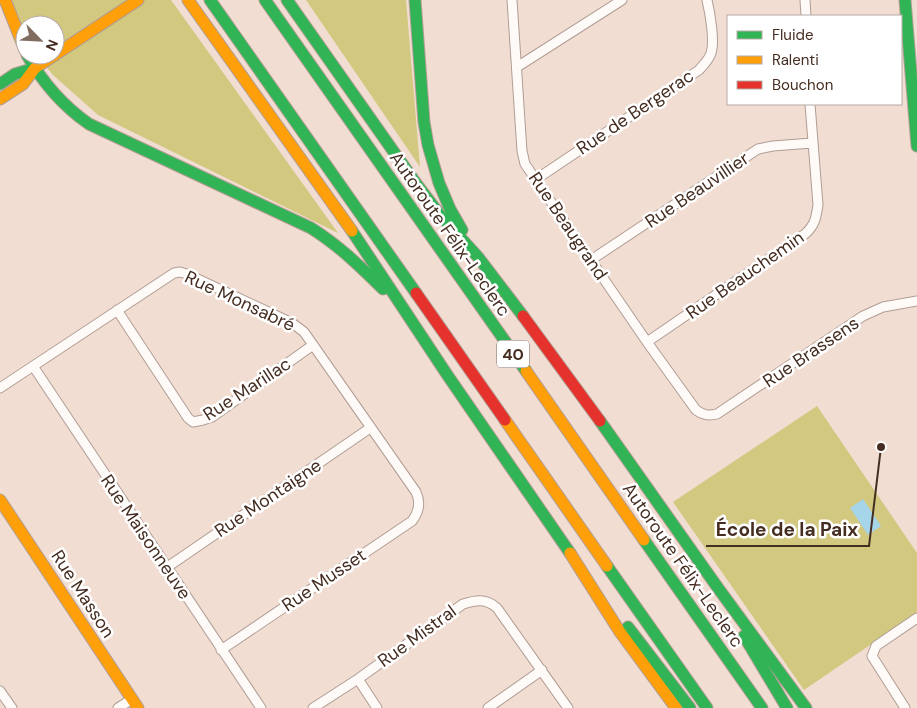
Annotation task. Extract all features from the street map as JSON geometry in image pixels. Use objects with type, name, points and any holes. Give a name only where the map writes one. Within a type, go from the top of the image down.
[{"type":"main road","points":[[5,0],[15,25]]},
{"type":"main road","points":[[0,84],[15,74],[35,68],[138,0]]},
{"type":"main road","points":[[188,0],[366,249],[494,444],[576,562],[620,632],[676,708]]},
{"type":"main road","name":"40","points":[[210,0],[707,708]]},
{"type":"main road","name":"Autoroute Félix-Leclerc","points":[[265,0],[762,708]]},
{"type":"main road","points":[[287,0],[415,182],[440,215],[478,257],[577,388],[718,588],[770,656],[806,708]]},
{"type":"main road","points":[[415,0],[424,122],[431,160],[438,184],[450,209],[478,257]]},
{"type":"main road","points":[[905,0],[903,22],[917,146]]},
{"type":"main road","points":[[33,65],[64,104],[75,115],[92,126],[278,211],[327,238],[364,269],[409,316]]},
{"type":"main road","points":[[0,99],[23,84],[35,68]]},
{"type":"main road","name":"Rue Masson","points":[[0,500],[135,704]]},
{"type":"main road","points":[[576,562],[690,708]]},
{"type":"main road","points":[[718,588],[787,708]]},
{"type":"street","name":"Rue Beaugrand","points":[[512,0],[522,151],[525,164],[696,410],[710,416]]},
{"type":"street","points":[[517,67],[622,0]]},
{"type":"street","name":"Rue de Bergerac","points":[[535,180],[699,70],[711,54],[712,44],[707,0]]},
{"type":"street","points":[[805,0],[806,15]]},
{"type":"street","name":"Rue Beauchemin","points":[[647,342],[806,234],[813,227],[818,205],[810,105]]},
{"type":"street","name":"Rue Beauvillier","points":[[591,260],[758,149],[812,143]]},
{"type":"street","name":"Rue Monsabré","points":[[0,388],[165,277],[180,272],[292,323],[304,332],[416,492],[419,505]]},
{"type":"street","name":"Rue Brassens","points":[[710,416],[722,412],[873,310],[917,301]]},
{"type":"street","name":"Rue Marillac","points":[[117,310],[188,418],[193,422],[212,417],[313,345]]},
{"type":"street","name":"Rue Maisonneuve","points":[[33,366],[261,708]]},
{"type":"street","name":"Rue Montaigne","points":[[166,568],[370,428]]},
{"type":"street","name":"Rue Musset","points":[[221,650],[412,521],[416,516],[419,505]]},
{"type":"street","name":"Rue Mistral","points":[[314,708],[463,604],[482,600],[491,602],[497,608],[568,708]]},
{"type":"street","points":[[905,708],[872,656],[876,646],[917,618]]},
{"type":"street","points":[[488,708],[542,670]]},
{"type":"street","points":[[358,678],[377,708]]},
{"type":"street","points":[[0,691],[12,708]]},
{"type":"street","points":[[118,708],[135,704]]},
{"type":"shaded area","points":[[11,0],[171,0],[338,233],[98,115],[53,75],[45,65],[65,65],[65,15],[17,15]]},
{"type":"shaded area","points":[[306,0],[406,0],[420,167]]},
{"type":"shaded area","points":[[817,406],[917,553],[917,613],[804,690],[673,502]]},
{"type":"water","points":[[863,499],[881,526],[868,535],[850,508]]},
{"type":"traffic: fast","points":[[210,0],[416,293]]},
{"type":"traffic: fast","points":[[265,0],[526,371]]},
{"type":"traffic: fast","points":[[287,0],[415,182],[440,215],[478,257],[523,316]]},
{"type":"traffic: fast","points":[[415,0],[424,122],[428,145],[439,183],[450,209],[462,230]]},
{"type":"traffic: fast","points":[[905,0],[917,146]]},
{"type":"traffic: fast","points":[[34,65],[54,93],[89,124],[311,228],[348,256],[383,289]]},
{"type":"traffic: fast","points":[[0,84],[15,74],[35,68]]},
{"type":"traffic: fast","points":[[352,231],[448,376],[570,553]]},
{"type":"traffic: fast","points":[[600,421],[718,588],[806,708]]},
{"type":"traffic: fast","points":[[644,540],[762,708]]},
{"type":"traffic: fast","points":[[607,566],[707,708]]},
{"type":"traffic: fast","points":[[628,627],[690,708]]},
{"type":"traffic: fast","points":[[744,636],[787,708]]},
{"type":"traffic: slow","points":[[5,0],[15,25]]},
{"type":"traffic: slow","points":[[0,99],[23,84],[35,68],[138,0]]},
{"type":"traffic: slow","points":[[188,0],[352,231]]},
{"type":"traffic: slow","points":[[526,371],[644,540]]},
{"type":"traffic: slow","points":[[505,420],[607,566]]},
{"type":"traffic: slow","points":[[0,500],[138,708]]},
{"type":"traffic: slow","points":[[570,553],[620,632],[676,708]]},
{"type":"traffic: jam","points":[[416,293],[505,420]]},
{"type":"traffic: jam","points":[[523,316],[600,421]]},
{"type":"place","name":"École de la Paix","points":[[881,447]]}]
